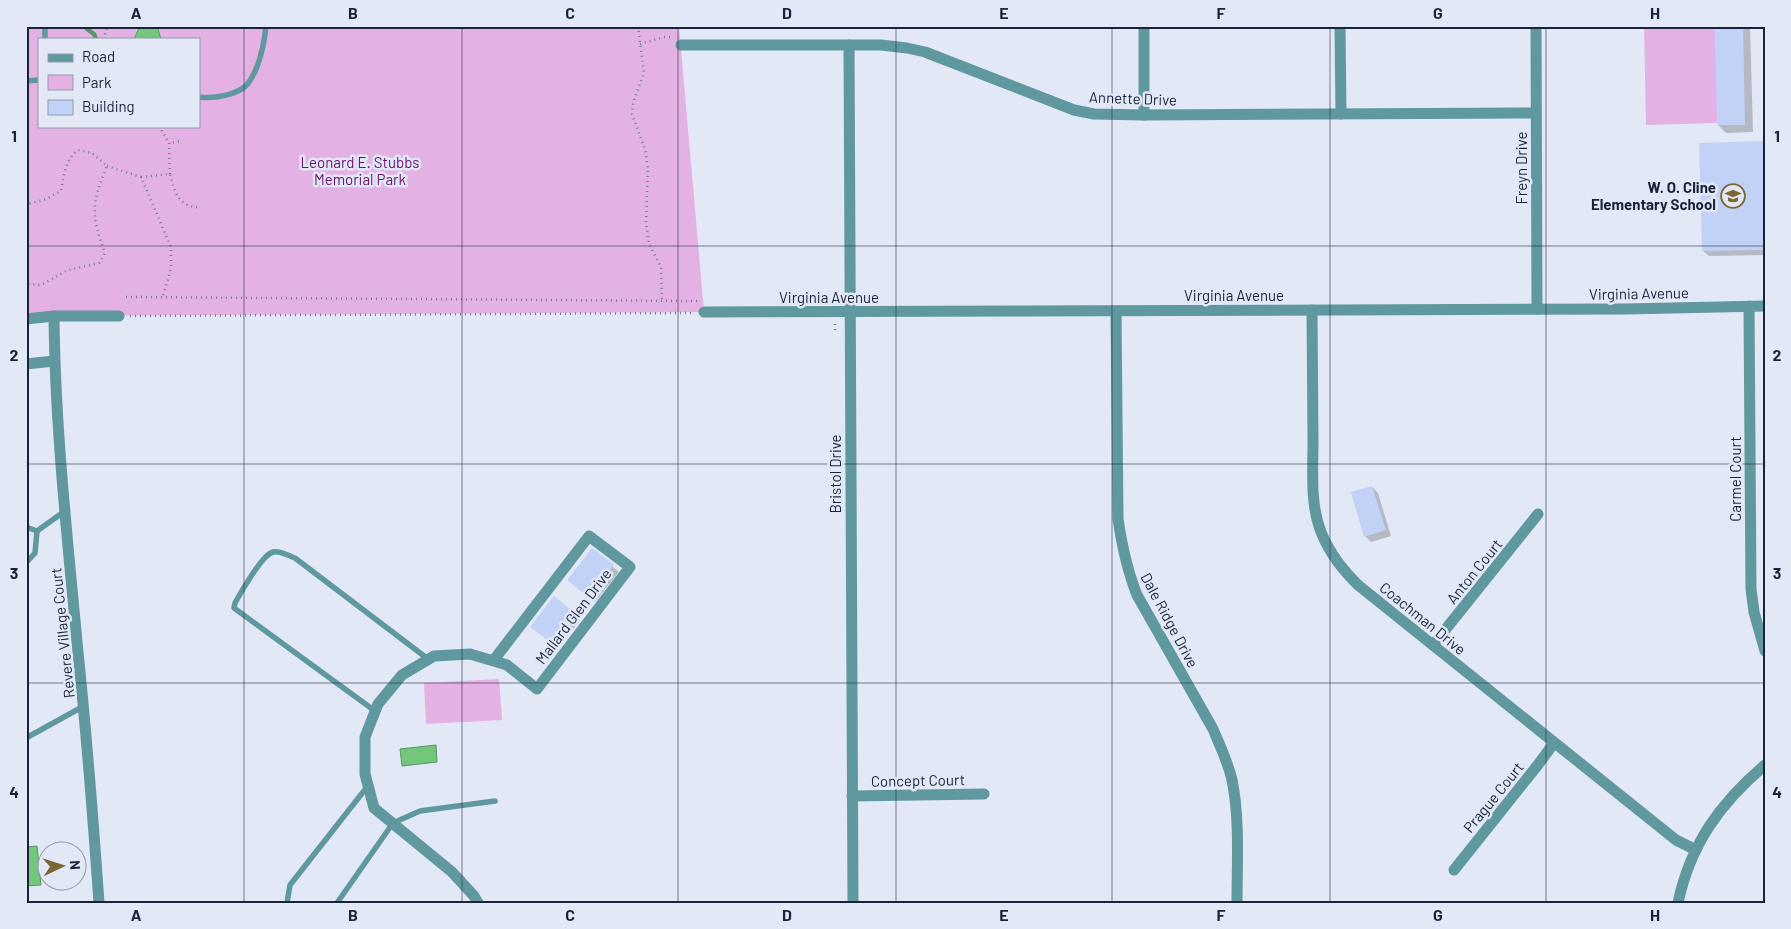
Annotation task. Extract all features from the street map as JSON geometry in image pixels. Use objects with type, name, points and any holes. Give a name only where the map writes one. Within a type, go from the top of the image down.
[{"type":"street","points":[[1144,26],[1144,115]]},
{"type":"street","points":[[1340,26],[1341,114]]},
{"type":"street","name":"Freyn Drive","points":[[1536,26],[1537,309]]},
{"type":"street","name":"Annette Drive","points":[[680,45],[881,45],[907,48],[925,52],[1074,110],[1094,114],[1536,113]]},
{"type":"street","name":"Bristol Drive","points":[[849,45],[852,903]]},
{"type":"street","name":"Carmel Court","points":[[1749,306],[1751,589],[1754,612],[1765,650]]},
{"type":"street","name":"Virginia Avenue","points":[[704,312],[1537,309],[1765,306]]},
{"type":"street","name":"Coachman Drive","points":[[1312,310],[1313,486],[1316,516],[1330,551],[1340,567],[1358,585],[1676,840],[1696,850]]},
{"type":"street","name":"Dale Ridge Drive","points":[[1116,311],[1118,519],[1122,546],[1130,576],[1138,595],[1224,752],[1232,778],[1236,801],[1237,903]]},
{"type":"street","points":[[26,319],[54,316],[119,316]]},
{"type":"street","name":"Revere Village Court","points":[[54,316],[54,361],[65,511],[84,706],[100,903]]},
{"type":"street","points":[[26,364],[54,361]]},
{"type":"street","name":"Anton Court","points":[[1433,645],[1538,514]]},
{"type":"street","name":"Mallard Glen Drive","points":[[478,903],[452,872],[374,808],[365,774],[365,737],[378,704],[402,674],[434,656],[470,654],[493,661],[507,665],[537,688],[630,567],[589,536],[493,661]]},
{"type":"street","name":"Prague Court","points":[[1454,870],[1554,743]]},
{"type":"street","points":[[1678,903],[1687,870],[1704,833],[1723,805],[1765,765]]},
{"type":"street","name":"Concept Court","points":[[852,796],[984,794]]},
{"type":"lane","points":[[200,96],[204,98],[231,95],[249,84],[264,49],[266,26]]},
{"type":"lane","points":[[26,563],[34,553],[38,531],[65,511]]},
{"type":"lane","points":[[26,527],[38,531]]},
{"type":"lane","points":[[375,711],[234,608],[235,603],[257,568],[269,554],[279,552],[295,558],[428,659]]},
{"type":"lane","points":[[26,738],[84,706]]},
{"type":"lane","points":[[287,903],[290,885],[368,786]]},
{"type":"lane","points":[[337,903],[393,823],[420,811],[495,801]]},
{"type":"path","points":[[103,38],[108,26]]},
{"type":"path","points":[[638,26],[644,73],[633,103],[632,114],[645,149],[648,169],[646,222],[649,244],[661,267],[662,300]]},
{"type":"path","points":[[640,44],[664,37],[678,37],[680,45]]},
{"type":"path","points":[[160,128],[169,143],[170,174],[176,196],[191,206],[201,207]]},
{"type":"path","points":[[169,143],[182,140]]},
{"type":"path","points":[[26,207],[31,203],[44,200],[61,191],[65,170],[72,154],[78,150],[92,153],[107,166],[141,177],[170,174]]},
{"type":"path","points":[[26,284],[40,285],[68,270],[99,263],[105,253],[95,226],[94,213],[98,189],[107,166]]},
{"type":"path","points":[[141,177],[171,247],[171,268],[163,296]]},
{"type":"path","points":[[126,296],[700,300]]},
{"type":"path","points":[[119,316],[704,312]]},
{"type":"path","points":[[834,312],[835,332]]},
{"type":"green space","name":"Leonard E. Stubbs Memorial Park","points":[[26,26],[679,26],[704,312],[54,316],[26,319]]},
{"type":"green space","points":[[1644,26],[1715,26],[1718,123],[1646,125]]},
{"type":"green space","points":[[499,679],[502,720],[426,724],[424,683]]},
{"type":"shaded area","points":[[140,26],[157,26],[161,38],[134,38]]},
{"type":"shaded area","points":[[436,745],[437,762],[402,766],[400,749]]},
{"type":"shaded area","points":[[37,846],[38,885],[26,886],[26,847]]},
{"type":"building","points":[[1715,26],[1743,26],[1745,125],[1717,125]]},
{"type":"building","name":"W. O. Cline Elementary School","points":[[1765,141],[1765,250],[1702,251],[1699,143]]},
{"type":"building","points":[[1372,486],[1386,530],[1364,537],[1351,492]]},
{"type":"building","points":[[592,548],[614,565],[588,597],[567,580]]},
{"type":"building","points":[[554,596],[575,613],[552,643],[530,627]]},
{"type":"waterway","points":[[87,26],[87,29],[94,34],[96,38]]},
{"type":"place","name":"W. O. Cline Elementary School","points":[[1733,196]]}]
